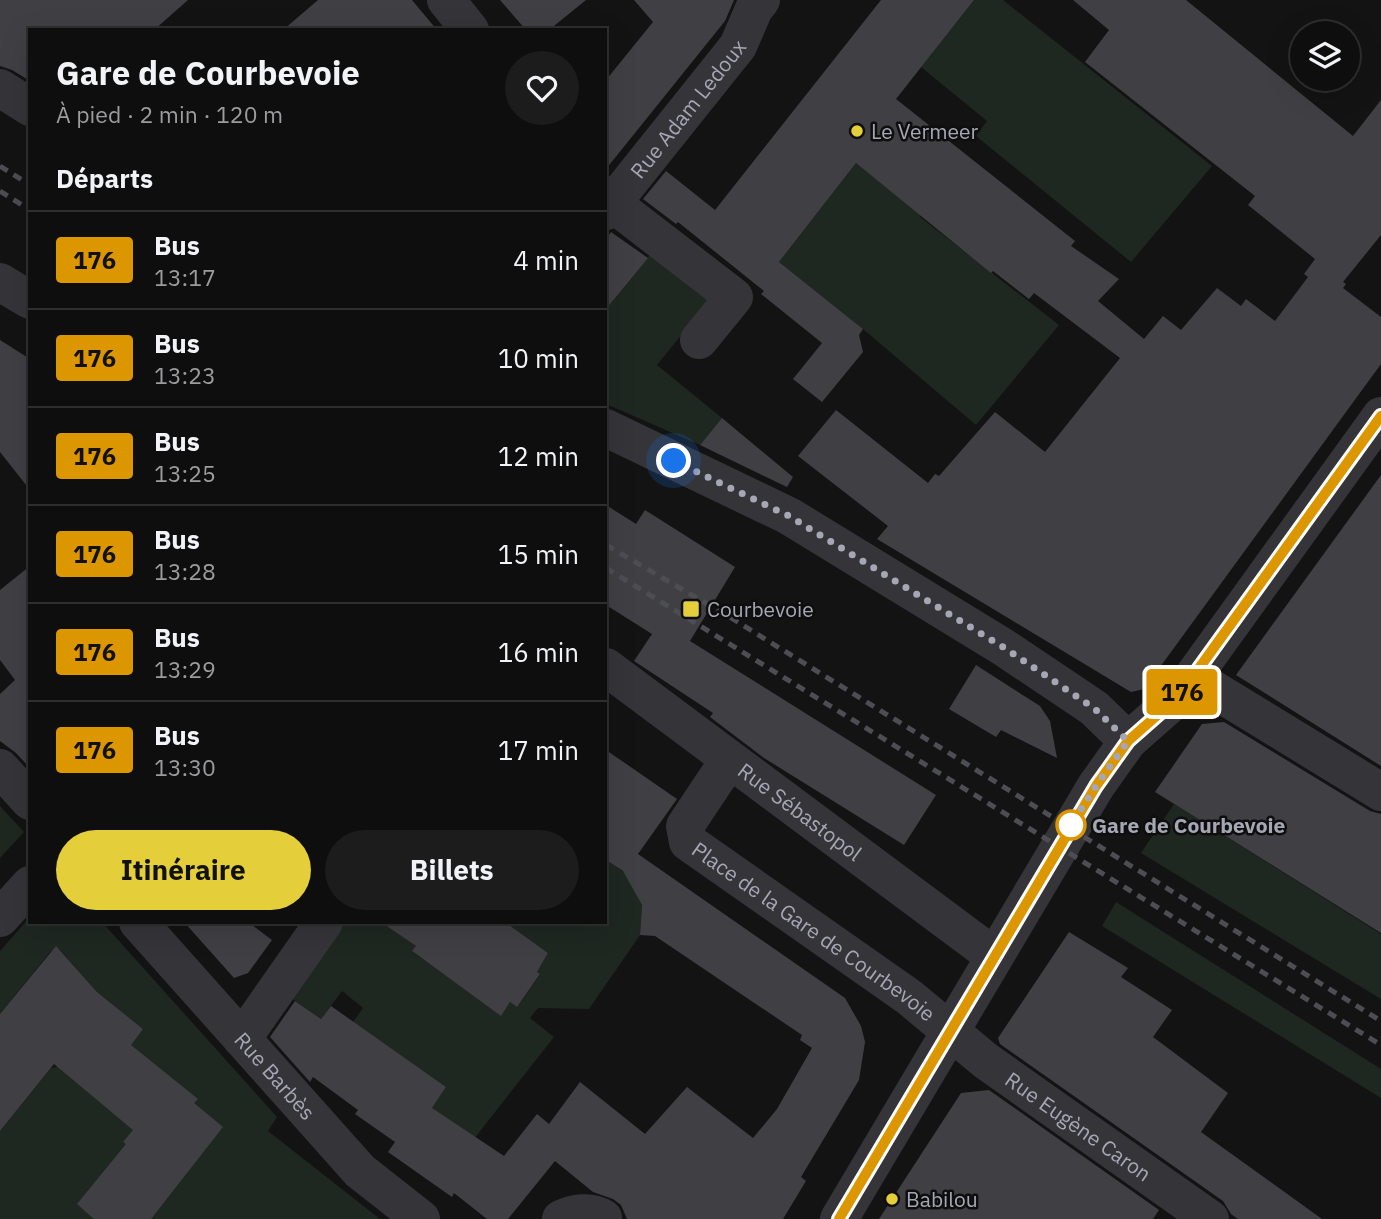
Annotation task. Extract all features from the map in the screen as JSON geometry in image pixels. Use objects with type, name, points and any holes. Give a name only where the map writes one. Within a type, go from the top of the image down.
[{"type":"street","points":[[446,0],[468,28]]},
{"type":"street","name":"Rue Adam Ledoux","points":[[608,203],[737,46],[761,0]]},
{"type":"street","points":[[0,88],[28,106]]},
{"type":"street","points":[[608,203],[734,297],[699,340]]},
{"type":"street","points":[[0,282],[28,299]]},
{"type":"street","points":[[839,1219],[1096,786],[1128,741],[1179,696],[1381,416]]},
{"type":"street","points":[[607,428],[789,516],[1003,647],[1094,708],[1128,741]]},
{"type":"street","name":"Rue Sébastopol","points":[[607,668],[994,956]]},
{"type":"street","points":[[1193,677],[1381,792]]},
{"type":"street","name":"Place de la Gare de Courbevoie","points":[[734,764],[723,769],[685,826],[688,842],[813,928],[950,1030]]},
{"type":"street","points":[[0,768],[28,799]]},
{"type":"street","points":[[0,918],[28,887]]},
{"type":"street","name":"Rue Barbès","points":[[140,924],[360,1171],[421,1219]]},
{"type":"street","points":[[242,1039],[323,924]]},
{"type":"street","name":"Rue Eugène Caron","points":[[950,1030],[986,1061],[1210,1219]]},
{"type":"street","points":[[561,1219],[582,1213],[593,1213],[603,1219]]},
{"type":"shaded area","points":[[974,0],[1003,0],[1212,166],[1131,262],[976,136],[987,121],[921,67]]},
{"type":"shaded area","points":[[856,163],[921,214],[920,217],[1059,325],[976,425],[779,262]]},
{"type":"shaded area","points":[[652,252],[712,297],[657,365],[722,418],[700,445],[607,404],[607,308]]},
{"type":"shaded area","points":[[1174,804],[1381,934],[1381,999],[1141,853]]},
{"type":"shaded area","points":[[0,806],[24,832],[0,858]]},
{"type":"shaded area","points":[[607,861],[625,873],[642,905],[640,935],[589,1009],[538,1008],[530,1018],[554,1037],[470,1144],[432,1108],[446,1087],[353,1022],[363,1008],[342,991],[321,1019],[290,997],[345,924],[385,924],[416,946],[413,952],[501,1015],[510,1002],[517,1007],[540,975],[537,972],[548,953],[508,924],[607,924]]},
{"type":"shaded area","points":[[1116,902],[1381,1069],[1381,1098],[1102,926]]},
{"type":"shaded area","points":[[28,919],[28,924],[104,924],[277,1117],[268,1131],[380,1219],[0,1219],[0,1131],[51,1068],[77,1064],[143,1029],[97,992],[60,950],[51,951],[0,1014],[0,951]]},
{"type":"building","points":[[0,0],[188,0],[156,28],[28,28],[28,80],[0,66]]},
{"type":"building","points":[[318,0],[412,0],[435,28],[285,28]]},
{"type":"building","points":[[500,0],[586,0],[551,28],[524,28]]},
{"type":"building","points":[[634,0],[734,0],[725,21],[607,168],[607,79],[653,22]]},
{"type":"building","points":[[881,0],[974,0],[896,99],[1075,241],[1071,246],[1119,279],[1098,301],[1144,339],[1163,316],[1181,330],[1217,288],[1241,306],[1246,299],[1275,321],[1308,277],[1304,274],[1315,259],[1248,205],[1255,196],[1085,62],[1109,30],[1073,0],[1186,0],[1290,85],[1290,91],[1298,91],[1353,136],[1381,100],[1381,235],[1343,282],[1346,284],[1343,288],[1381,317],[1381,364],[1144,689],[1131,692],[877,539],[888,526],[798,456],[836,410],[928,483],[935,474],[939,476],[995,412],[1045,452],[1120,358],[1034,293],[1029,299],[993,271],[991,273],[856,163],[779,262],[863,329],[859,335],[863,352],[822,402],[793,379],[822,343],[761,294],[764,291],[678,222],[676,224],[643,199],[666,171],[715,210]]},
{"type":"building","points":[[611,232],[648,258],[607,308],[607,238]]},
{"type":"building","points":[[0,340],[28,358],[28,487],[0,452]]},
{"type":"building","points":[[722,418],[793,477],[787,487],[700,445]]},
{"type":"building","points":[[1381,475],[1381,766],[1236,675]]},
{"type":"building","points":[[607,506],[636,524],[645,510],[735,567],[690,641],[936,795],[904,845],[764,758],[710,717],[713,713],[634,661],[652,634],[607,606]]},
{"type":"building","points":[[28,568],[28,766],[0,741],[0,694],[15,680],[0,660],[0,590]]},
{"type":"building","points":[[976,665],[1040,706],[1050,721],[1057,758],[1001,730],[996,737],[949,709]]},
{"type":"building","points":[[1224,722],[1370,811],[1381,814],[1381,933],[1155,792],[1202,724]]},
{"type":"building","points":[[607,751],[677,799],[638,854],[845,998],[861,1026],[865,1042],[859,1080],[801,1177],[806,1181],[783,1219],[627,1219],[621,1205],[593,1192],[555,1161],[508,1219],[487,1219],[454,1193],[452,1197],[388,1152],[395,1142],[355,1114],[358,1110],[313,1077],[310,1082],[270,1037],[295,1001],[321,1019],[331,1006],[446,1087],[432,1108],[504,1156],[537,1114],[549,1124],[580,1082],[645,1134],[687,1087],[753,1138],[777,1109],[812,1048],[800,1040],[802,1035],[655,936],[640,935],[642,905],[623,871],[607,861]]},
{"type":"building","points":[[186,924],[251,924],[272,940],[248,973],[234,978]]},
{"type":"building","points":[[384,924],[508,924],[548,953],[537,972],[540,974],[517,1007],[510,1002],[501,1016],[412,951],[416,946]]},
{"type":"building","points":[[1069,932],[1128,968],[1121,977],[1172,1010],[1153,1037],[1228,1093],[1201,1132],[1322,1219],[1238,1219],[1231,1214],[1223,1201],[1000,1044],[998,1038]]},
{"type":"building","points":[[56,946],[97,992],[143,1029],[131,1045],[198,1099],[194,1103],[223,1127],[151,1219],[94,1219],[77,1204],[126,1144],[123,1142],[133,1130],[54,1064],[0,1131],[0,1014]]},
{"type":"building","points":[[989,1090],[1159,1210],[1153,1219],[879,1219],[961,1093]]},
{"type":"railway","points":[[0,166],[28,184]]},
{"type":"railway","points":[[0,191],[28,209]]},
{"type":"railway","points":[[607,546],[728,616],[1381,1021]]},
{"type":"railway","points":[[607,569],[1381,1045]]},
{"type":"bus line","name":"176","points":[[839,1219],[1096,786],[1128,741],[1179,696],[1381,416]]},
{"type":"place","name":"Le Vermeer","points":[[857,131]]},
{"type":"place","name":"Courbevoie","points":[[691,609]]},
{"type":"place","name":"Gare de Courbevoie","points":[[1071,825]]},
{"type":"place","name":"Babilou","points":[[892,1199]]},
{"type":"route","points":[[674,461],[789,516],[1003,647],[1094,708],[1128,741],[1069,828],[1071,825]]}]
